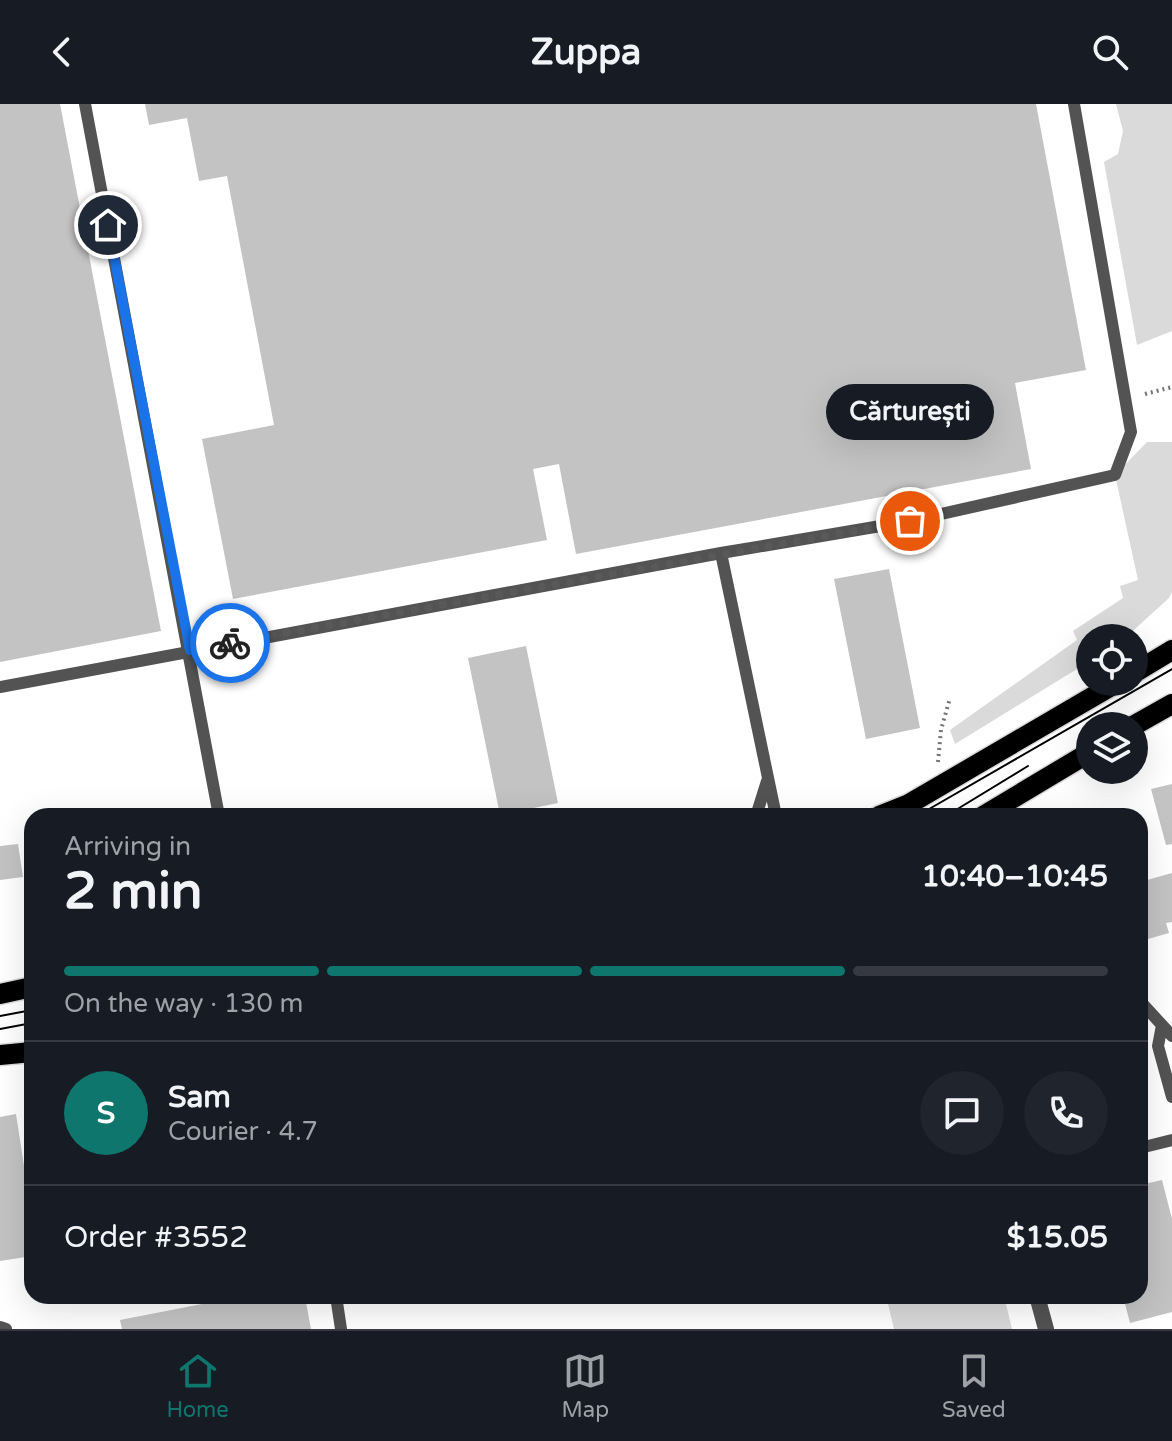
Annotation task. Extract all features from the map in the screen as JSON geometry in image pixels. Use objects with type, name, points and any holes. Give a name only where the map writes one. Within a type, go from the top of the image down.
[{"type":"main road","points":[[1148,665],[1172,650]]},
{"type":"main road","points":[[899,808],[1094,696]]},
{"type":"main road","points":[[1148,718],[1172,704]]},
{"type":"main road","points":[[1148,724],[1172,721]]},
{"type":"main road","points":[[996,808],[1076,760]]},
{"type":"main road","points":[[0,994],[24,989]]},
{"type":"main road","points":[[0,1055],[24,1053]]},
{"type":"street","points":[[1039,1304],[1046,1329]]},
{"type":"lane","points":[[85,104],[218,808]]},
{"type":"lane","points":[[0,687],[721,553],[910,521],[1115,475],[1131,432],[1074,104]]},
{"type":"lane","points":[[721,553],[774,808]]},
{"type":"lane","points":[[759,808],[768,778]]},
{"type":"lane","points":[[1148,1010],[1172,1036]]},
{"type":"lane","points":[[1162,1025],[1158,1046],[1172,1097]]},
{"type":"lane","points":[[1148,1146],[1172,1140]]},
{"type":"lane","points":[[337,1304],[341,1329]]},
{"type":"lane","points":[[0,1327],[6,1329]]},
{"type":"path","points":[[1145,394],[1172,387]]},
{"type":"path","points":[[936,789],[941,730],[950,698]]},
{"type":"shaded area","points":[[1116,104],[1172,104],[1172,331],[1137,345],[1104,162],[1118,154],[1123,131]]},
{"type":"shaded area","points":[[1147,442],[1172,442],[1172,592],[1140,624],[1084,624],[1123,598],[1120,586],[1138,580],[1115,475]]},
{"type":"shaded area","points":[[1076,641],[1076,670],[955,744],[950,730]]},
{"type":"shaded area","points":[[888,1304],[1006,1304],[1012,1329],[894,1329]]},
{"type":"building","points":[[0,104],[60,104],[161,631],[0,662]]},
{"type":"building","points":[[145,104],[1036,104],[1086,370],[1015,383],[1031,469],[576,554],[559,464],[533,469],[547,540],[233,599],[202,439],[274,425],[227,176],[199,181],[187,118],[149,125]]},
{"type":"building","points":[[889,569],[920,728],[866,739],[834,579]]},
{"type":"building","points":[[526,646],[558,803],[534,808],[499,808],[468,658]]},
{"type":"building","points":[[1172,784],[1172,844],[1166,845],[1151,789]]},
{"type":"building","points":[[18,844],[23,877],[0,880],[0,846]]},
{"type":"building","points":[[1172,873],[1172,922],[1166,923],[1169,933],[1148,939],[1148,880]]},
{"type":"building","points":[[16,1114],[24,1166],[24,1257],[0,1261],[0,1117]]},
{"type":"building","points":[[1162,1180],[1172,1219],[1172,1312],[1130,1323],[1125,1304],[1148,1304],[1148,1183]]},
{"type":"building","points":[[202,1304],[306,1304],[311,1329],[122,1329],[120,1320]]},
{"type":"tram line","points":[[931,808],[1172,669]]},
{"type":"tram line","points":[[959,808],[1028,766]]},
{"type":"tram line","points":[[0,1016],[24,1012]]},
{"type":"tram line","points":[[0,1029],[24,1024]]},
{"type":"way so far","points":[[230,643],[910,521]]},
{"type":"place","name":"Cărturești","points":[[910,521]]},
{"type":"route","points":[[108,225],[190,650],[230,643]]}]
